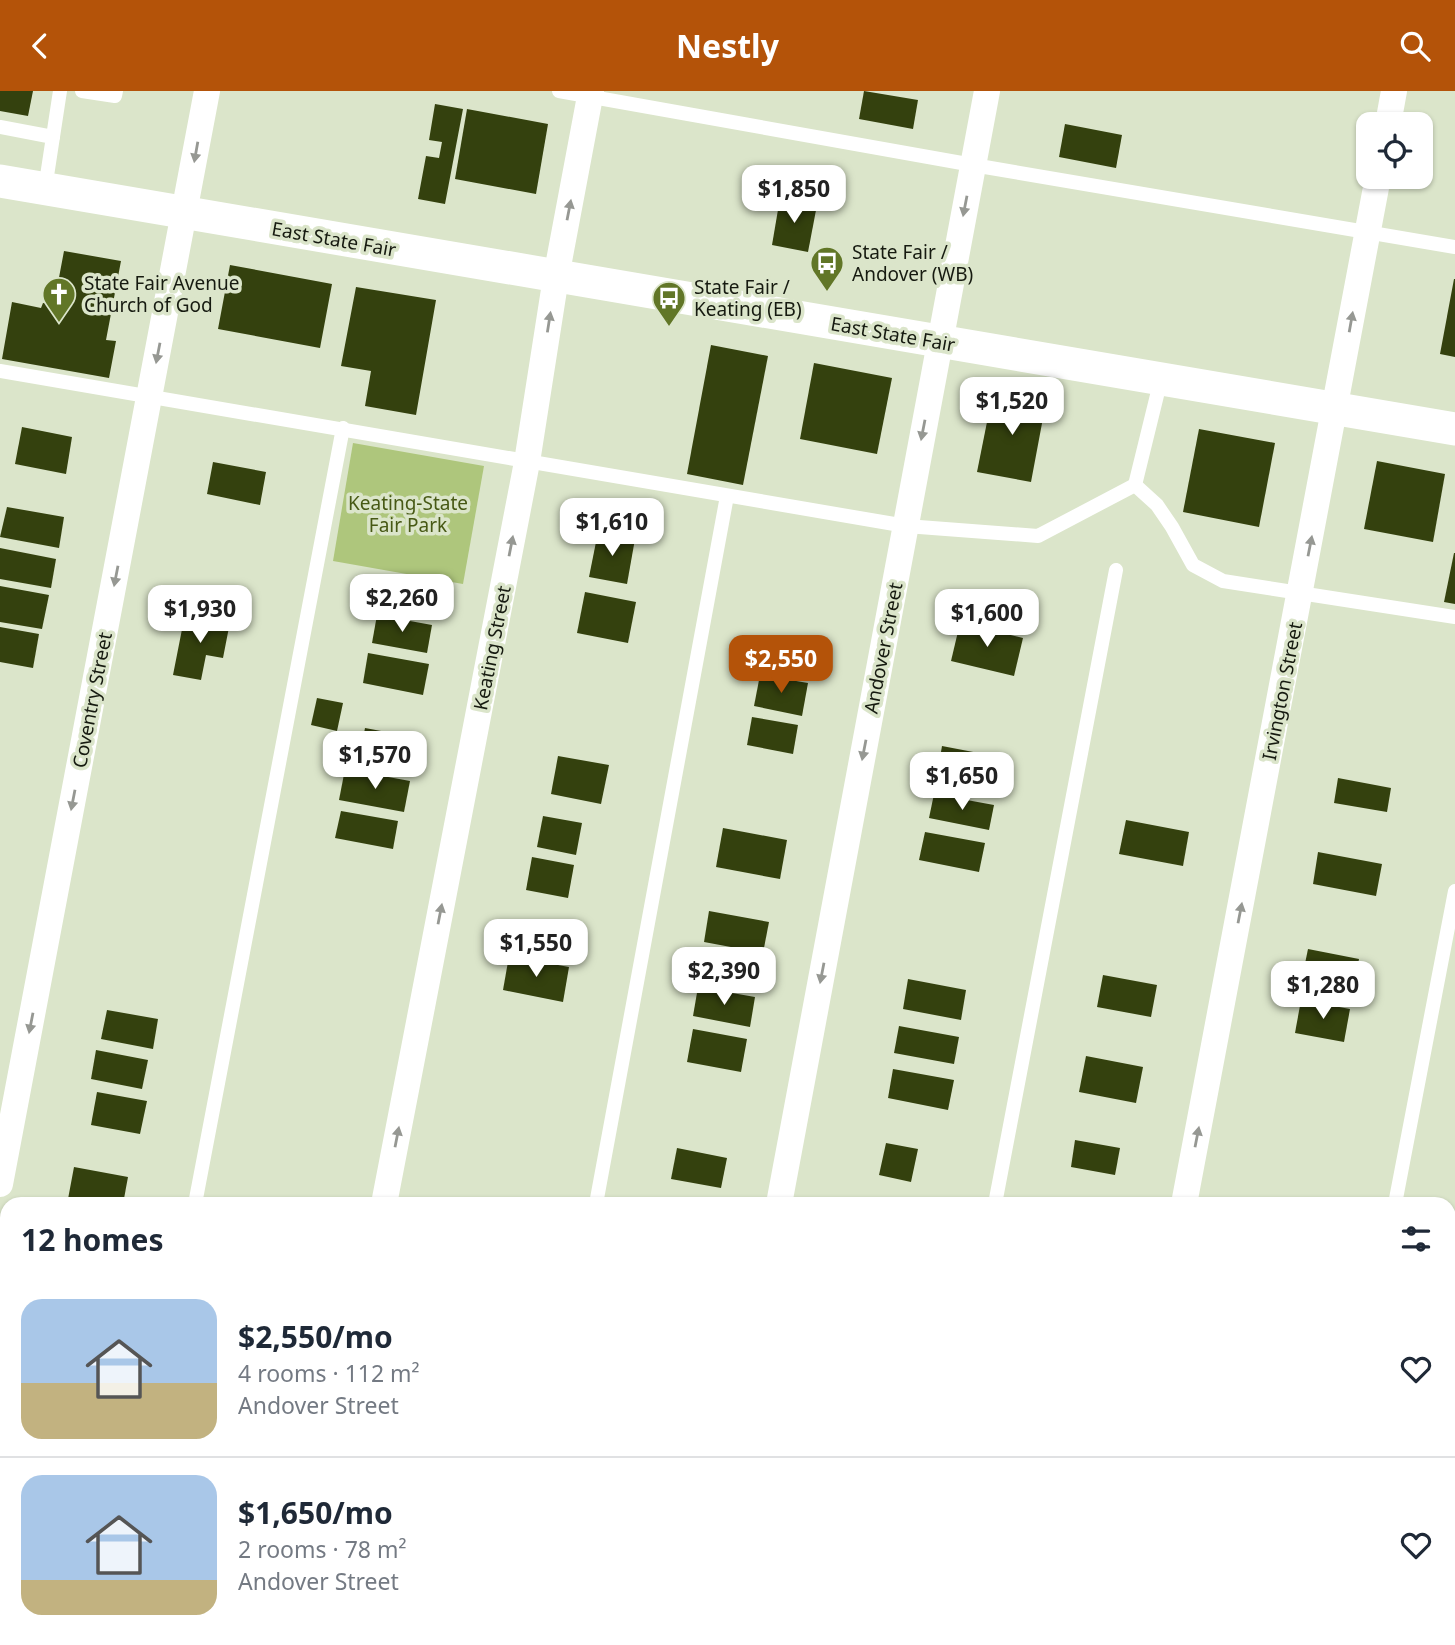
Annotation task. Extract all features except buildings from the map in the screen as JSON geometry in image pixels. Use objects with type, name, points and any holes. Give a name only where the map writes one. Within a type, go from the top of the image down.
[{"type":"street","name":"Coventry Street","points":[[0,1184],[207,91]]},
{"type":"street","name":"Andover Street","points":[[780,1197],[987,91]]},
{"type":"street","points":[[1390,112],[1394,91]]},
{"type":"street","name":"Keating Street","points":[[385,1197],[527,463],[556,277],[591,94]]},
{"type":"street","name":"East State Fair","points":[[0,181],[1455,429]]},
{"type":"street","name":"Irvington Street","points":[[1185,1197],[1376,189]]},
{"type":"lane","points":[[45,189],[60,91]]},
{"type":"lane","points":[[82,91],[115,96],[116,91]]},
{"type":"lane","points":[[559,91],[591,94],[973,165],[1455,247]]},
{"type":"lane","points":[[0,127],[53,137]]},
{"type":"lane","points":[[0,371],[906,526],[1038,536],[1135,485],[1161,379]]},
{"type":"lane","points":[[196,1197],[343,428]]},
{"type":"lane","points":[[1135,485],[1165,516],[1193,565],[1223,580],[1455,617]]},
{"type":"lane","points":[[597,1197],[727,496]]},
{"type":"lane","points":[[996,1197],[1116,570]]},
{"type":"lane","points":[[1396,1197],[1455,891]]},
{"type":"green space","name":"Keating-State Fair Park","points":[[353,443],[484,466],[463,584],[333,561]]},
{"type":"place","name":"State Fair / Andover (WB)","points":[[827,293]]},
{"type":"place","name":"State Fair Avenue Church of God","points":[[59,324]]},
{"type":"place","name":"State Fair / Keating (EB)","points":[[669,328]]}]
